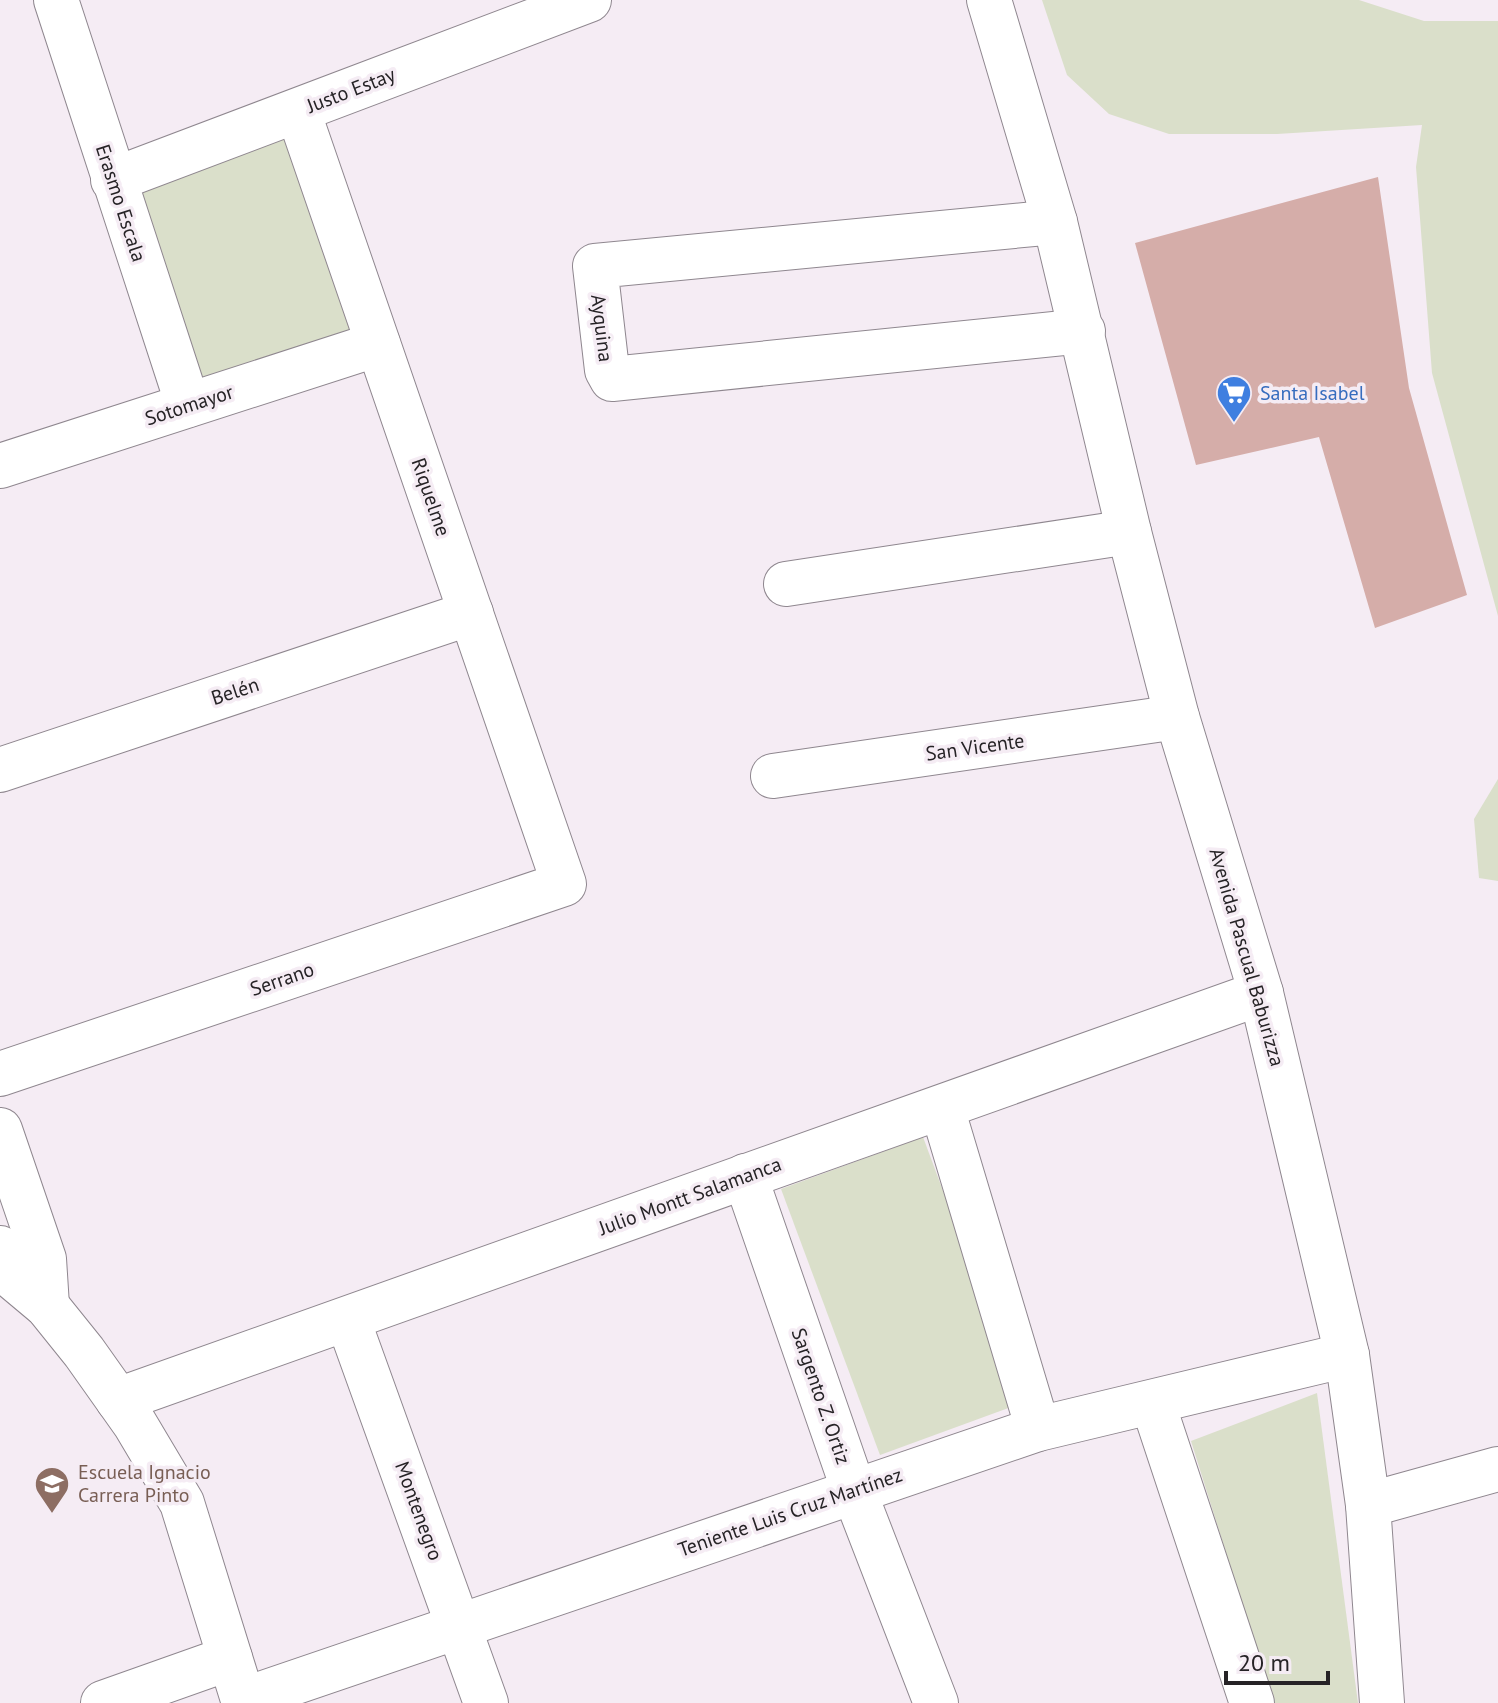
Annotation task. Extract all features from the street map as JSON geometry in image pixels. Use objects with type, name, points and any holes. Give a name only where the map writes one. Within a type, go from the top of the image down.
[{"type":"street","name":"Erasmo Escala","points":[[56,0],[188,405]]},
{"type":"street","name":"Justo Estay","points":[[113,180],[589,0]]},
{"type":"street","name":"Avenida Pascual Baburizza","points":[[989,0],[1055,222],[1177,717],[1261,993],[1347,1355],[1368,1505],[1382,1703]]},
{"type":"street","name":"Avenida Pascual Baburizza","points":[[1014,0],[1055,222]]},
{"type":"street","name":"Riquelme","points":[[298,111],[564,884]]},
{"type":"street","name":"Ayquina","points":[[1055,222],[595,266],[607,370],[612,379],[1083,331]]},
{"type":"street","name":"Sotomayor","points":[[0,466],[378,344]]},
{"type":"street","points":[[786,584],[1129,532]]},
{"type":"street","name":"Belén","points":[[0,770],[471,613]]},
{"type":"street","name":"San Vicente","points":[[773,776],[1177,717]]},
{"type":"street","name":"Serrano","points":[[0,1074],[564,884]]},
{"type":"street","name":"Julio Montt Salamanca","points":[[118,1400],[1261,993]]},
{"type":"street","points":[[942,1108],[1038,1429]]},
{"type":"street","points":[[0,1130],[44,1259],[47,1306]]},
{"type":"street","name":"Sargento Z. Ortiz","points":[[745,1176],[854,1491],[936,1703]]},
{"type":"street","points":[[0,1248],[10,1275],[47,1306],[118,1400],[182,1503],[243,1702]]},
{"type":"street","name":"Montenegro","points":[[348,1320],[460,1623],[486,1703]]},
{"type":"street","name":"Teniente Luis Cruz Martínez","points":[[243,1702],[460,1623],[1038,1429],[1153,1404],[1347,1355]]},
{"type":"street","points":[[1153,1404],[1252,1703]]},
{"type":"street","points":[[1368,1505],[1498,1469]]},
{"type":"street","points":[[103,1703],[230,1658]]},
{"type":"green space","points":[[1042,0],[1359,0],[1424,21],[1498,21],[1498,616],[1432,373],[1416,167],[1422,125],[1277,134],[1169,134],[1109,114],[1067,75]]},
{"type":"green space","points":[[289,124],[363,344],[197,388],[131,186]]},
{"type":"green space","points":[[1498,779],[1498,881],[1479,878],[1474,819]]},
{"type":"green space","points":[[923,1137],[1022,1403],[880,1455],[781,1189]]},
{"type":"green space","points":[[1317,1393],[1358,1703],[1273,1703],[1191,1441]]},
{"type":"building","points":[[1378,177],[1409,388],[1467,595],[1375,628],[1319,437],[1196,465],[1135,243]]},
{"type":"place","name":"Santa Isabel","points":[[1234,424]]},
{"type":"place","name":"Escuela Ignacio Carrera Pinto","points":[[52,1515]]}]
